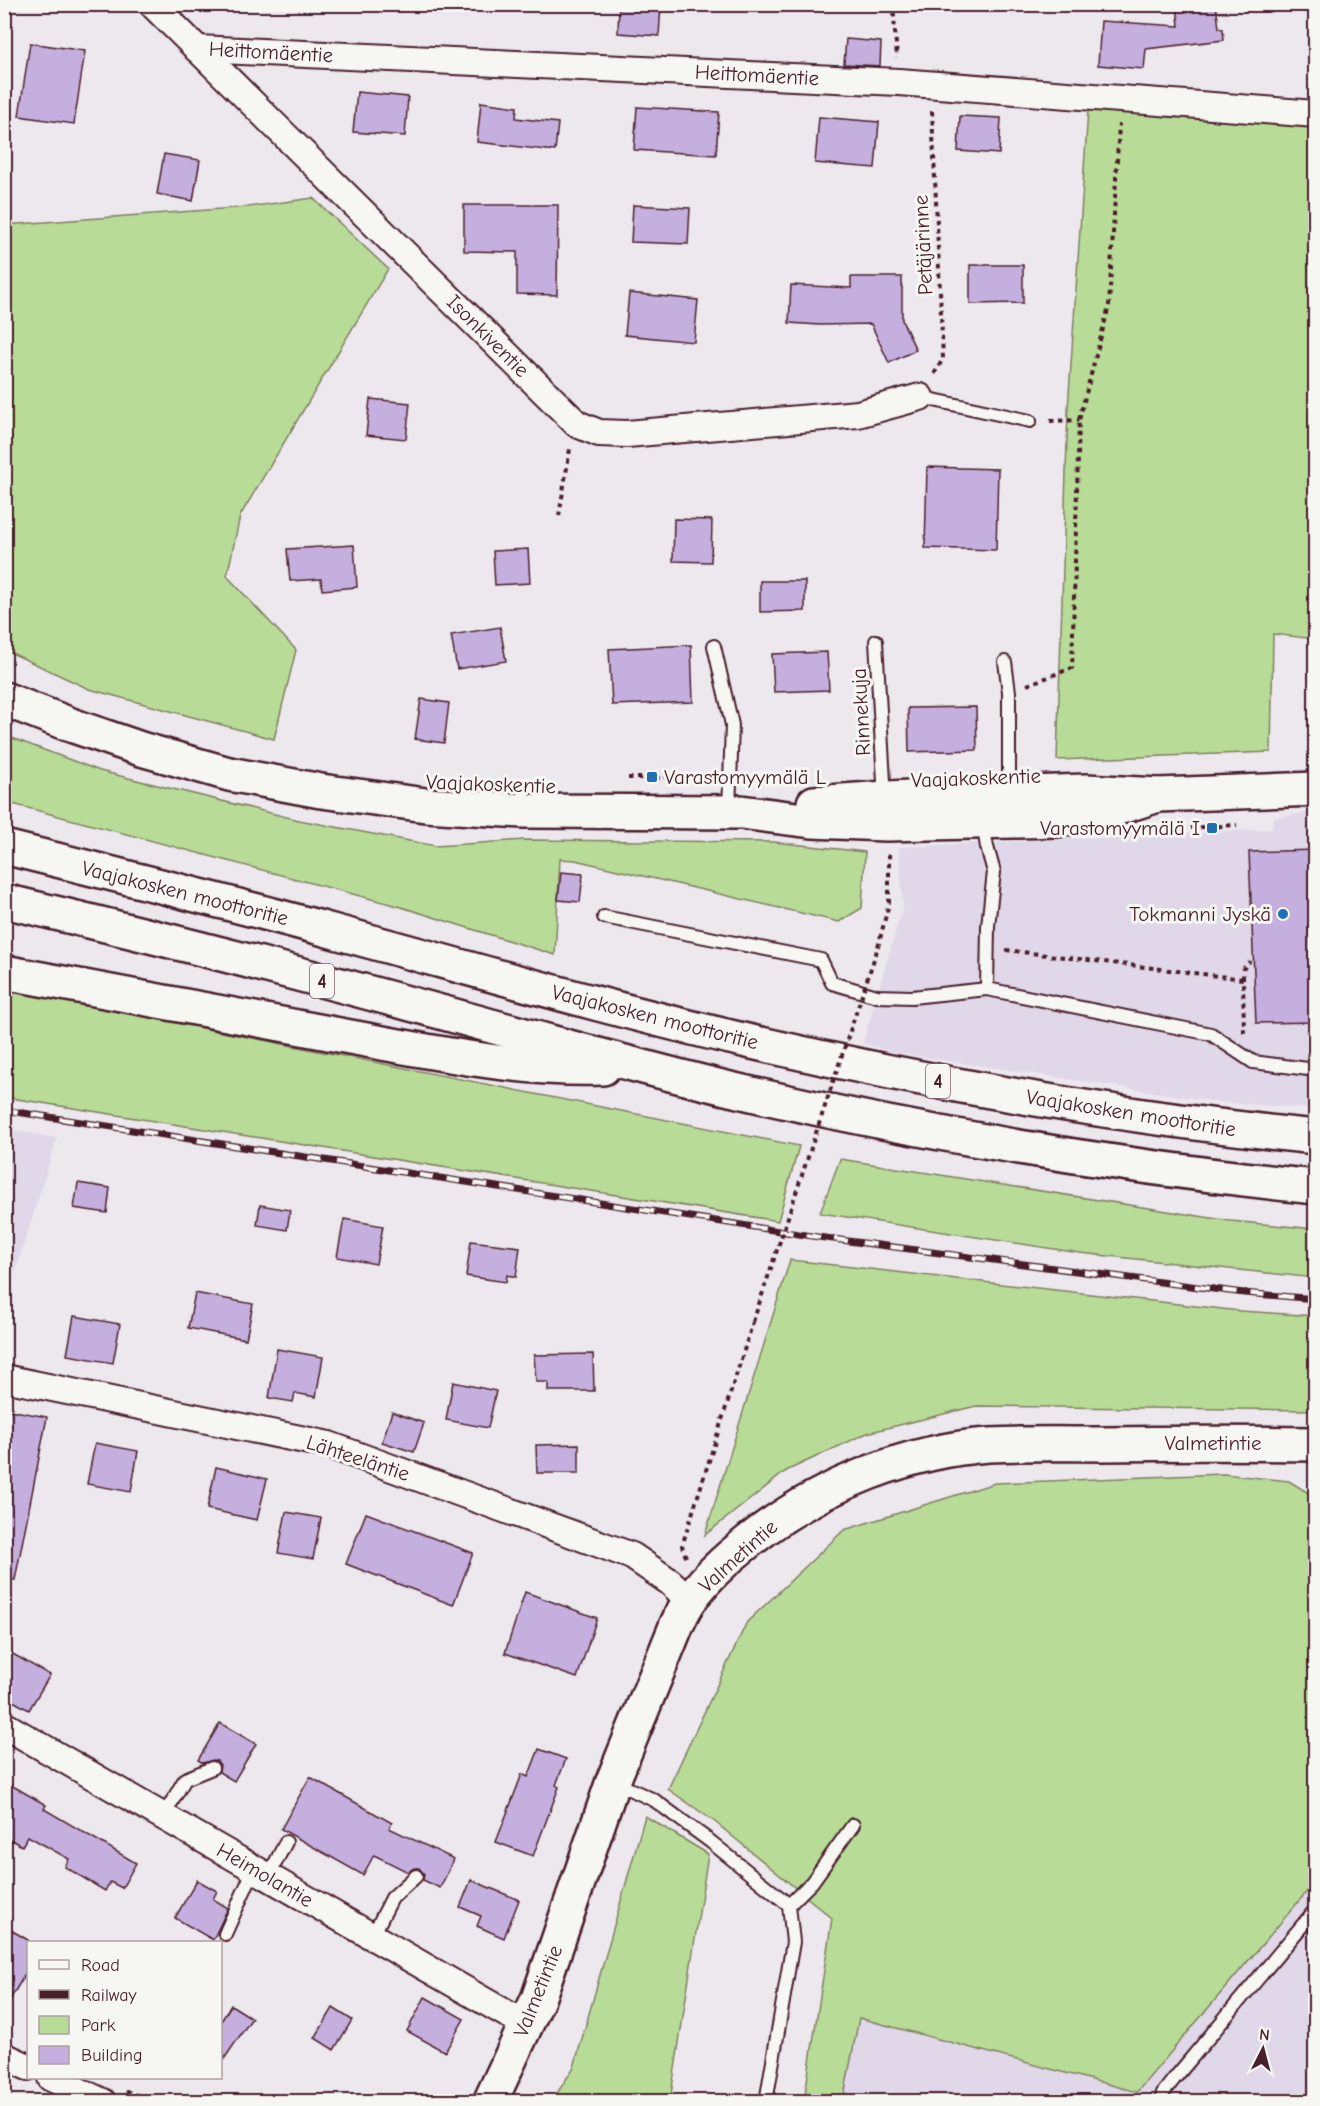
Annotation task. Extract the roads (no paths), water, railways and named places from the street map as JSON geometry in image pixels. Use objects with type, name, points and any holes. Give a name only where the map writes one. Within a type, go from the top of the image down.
[{"type":"main road","name":"Vaajakoskentie","points":[[4,699],[141,749],[229,774],[321,791],[426,805],[523,800],[735,812],[812,821],[886,824],[994,808],[1057,820],[1099,814],[1158,795],[1316,789]]},
{"type":"main road","name":"Vaajakosken moottoritie","points":[[4,847],[743,1040],[896,1073],[1066,1105],[1227,1128],[1316,1137]]},
{"type":"main road","name":"4","points":[[4,901],[192,946],[734,1090],[893,1123],[1041,1150],[1229,1178],[1316,1187]]},
{"type":"main road","points":[[4,972],[466,1057],[566,1069],[638,1066]]},
{"type":"main road","name":"Valmetintie","points":[[490,2102],[538,1999],[613,1781],[677,1624],[689,1600],[747,1542],[788,1512],[837,1487],[893,1465],[938,1453],[987,1445],[1316,1444]]},
{"type":"street","name":"Isonkiventie","points":[[153,4],[577,424],[599,433],[639,433],[858,414],[920,397]]},
{"type":"street","name":"Heittomäentie","points":[[197,49],[899,82],[1316,114]]},
{"type":"street","name":"Lähteeläntie","points":[[4,1378],[329,1445],[632,1556],[670,1582],[689,1600]]},
{"type":"street","name":"Heimolantie","points":[[4,1725],[526,2023]]},
{"type":"street","points":[[4,2056],[27,2067]]},
{"type":"street","points":[[53,2079],[103,2102]]},
{"type":"lane","points":[[920,397],[1030,421]]},
{"type":"lane","name":"Rinnekuja","points":[[876,641],[884,782]]},
{"type":"lane","points":[[714,646],[732,724],[730,778],[735,812]]},
{"type":"lane","points":[[987,989],[987,948],[994,872],[987,848],[1009,692],[1005,662]]},
{"type":"lane","points":[[604,917],[821,960],[832,983],[878,996],[912,997],[987,989],[1211,1034],[1252,1062],[1316,1070]]},
{"type":"lane","points":[[163,1817],[185,1779],[212,1768]]},
{"type":"lane","points":[[613,1781],[654,1800],[711,1842],[789,1905],[793,1942],[766,2102]]},
{"type":"lane","points":[[789,1905],[812,1882],[853,1825]]},
{"type":"lane","points":[[225,1934],[261,1873],[285,1842]]},
{"type":"lane","points":[[372,1937],[392,1898],[416,1876]]},
{"type":"lane","points":[[1161,2102],[1163,2093],[1316,1909]]},
{"type":"railway","points":[[4,1110],[818,1237],[1244,1293],[1316,1299]]},
{"type":"place","name":"Varastomyymälä L","points":[[652,777]]},
{"type":"place","name":"Varastomyymälä I","points":[[1212,828]]},
{"type":"place","name":"Tokmanni Jyskä","points":[[1283,914]]}]
